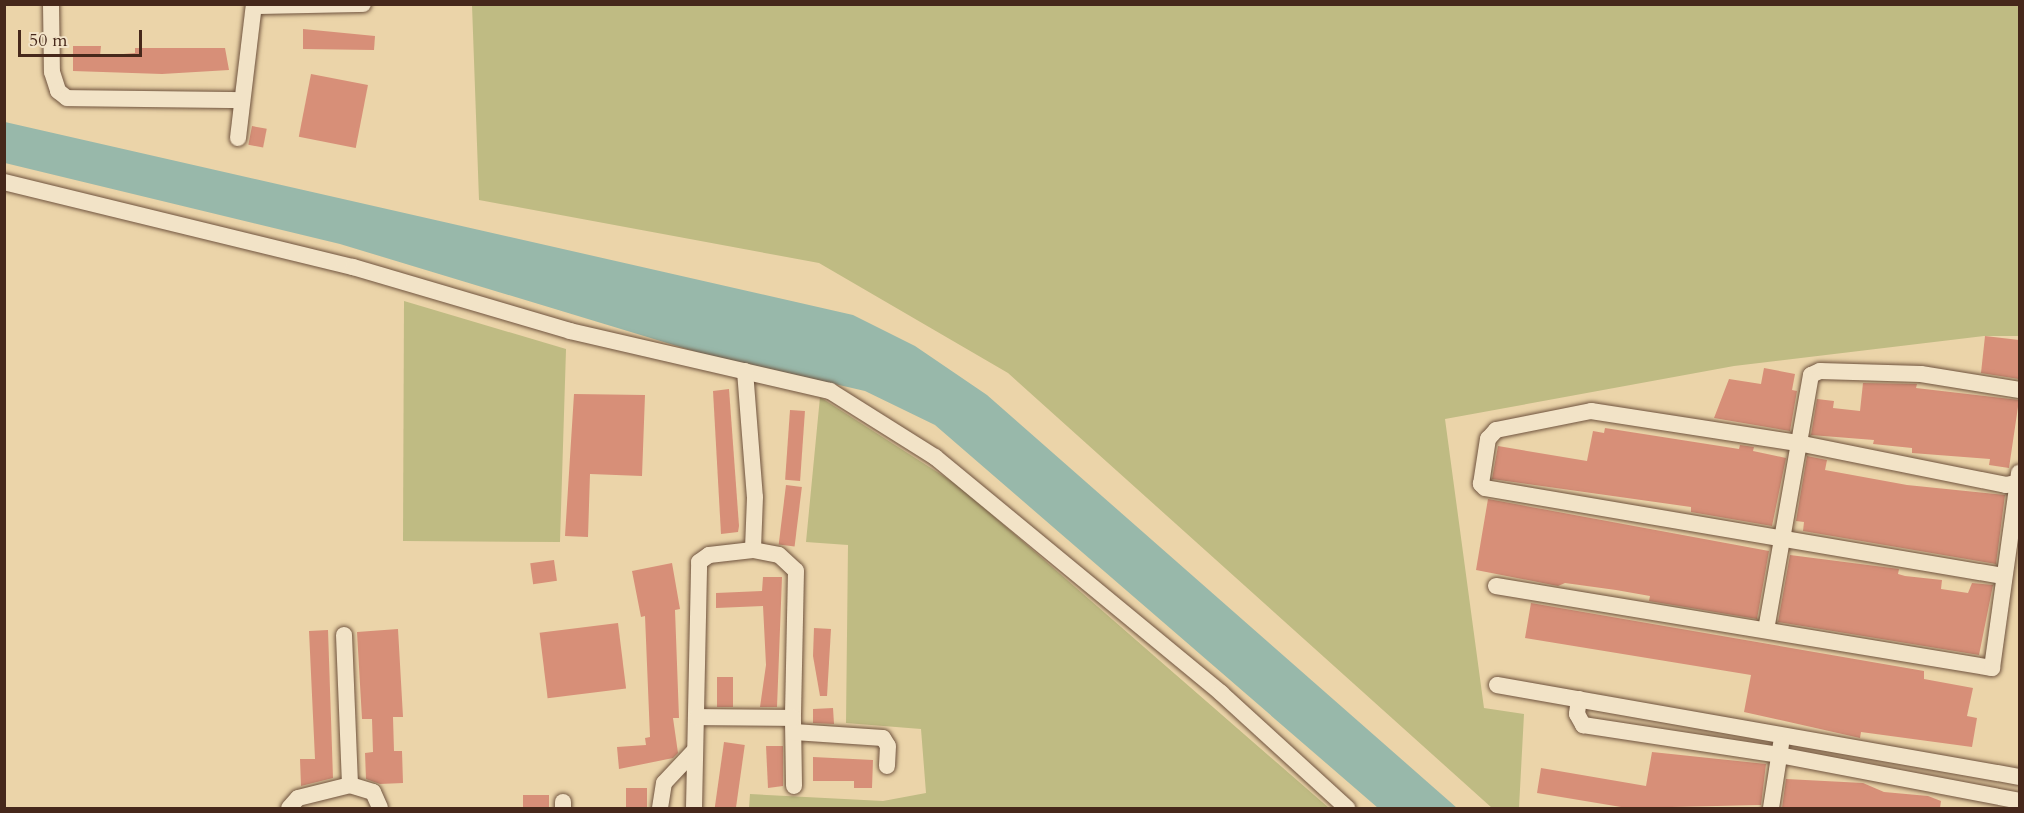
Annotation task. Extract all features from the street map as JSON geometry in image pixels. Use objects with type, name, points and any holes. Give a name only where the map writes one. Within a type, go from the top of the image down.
[{"type":"street","points":[[51,4],[52,72],[58,91],[67,98],[242,100]]},
{"type":"street","points":[[238,138],[254,5],[363,4]]},
{"type":"street","points":[[4,182],[352,267],[570,331],[830,391],[934,457],[1221,693],[1347,808]]},
{"type":"street","points":[[745,371],[755,497],[753,550]]},
{"type":"street","points":[[1766,630],[1798,443],[1806,381],[1820,371],[1921,374],[2019,390]]},
{"type":"street","points":[[1496,586],[1992,668],[2016,485],[1798,443],[1591,411],[1496,430],[1488,439],[1481,484],[1485,488],[2003,576]]},
{"type":"street","points":[[694,808],[699,562],[709,555],[753,550],[779,555],[796,571],[794,786]]},
{"type":"street","points":[[344,635],[350,784]]},
{"type":"street","points":[[1497,685],[1782,733],[2019,777]]},
{"type":"street","points":[[1580,699],[1577,714],[1583,725],[1779,754],[2019,801]]},
{"type":"street","points":[[697,717],[793,725],[883,738],[888,746],[887,766]]},
{"type":"street","points":[[1770,808],[1782,733]]},
{"type":"street","points":[[660,808],[664,783],[695,750]]},
{"type":"street","points":[[289,808],[298,798],[350,784],[373,792],[380,808]]},
{"type":"shaded area","points":[[472,5],[2019,5],[2019,336],[1984,336],[1734,366],[1445,419],[1484,708],[1524,714],[1519,808],[1492,808],[1008,373],[819,263],[479,200]]},
{"type":"shaded area","points":[[5,122],[853,315],[915,346],[987,395],[1457,808],[1378,808],[935,425],[865,391],[700,353],[340,244],[5,163]]},
{"type":"shaded area","points":[[404,301],[566,349],[560,542],[403,541]]},
{"type":"shaded area","points":[[820,397],[959,486],[1329,808],[749,808],[750,794],[883,801],[926,793],[921,729],[846,723],[848,545],[806,542]]},
{"type":"building","points":[[303,29],[375,36],[374,50],[303,49]]},
{"type":"building","points":[[73,46],[101,46],[100,56],[135,53],[135,48],[225,48],[229,70],[162,74],[73,71]]},
{"type":"building","points":[[311,74],[368,85],[356,148],[299,137]]},
{"type":"building","points":[[252,126],[267,129],[263,148],[248,145]]},
{"type":"building","points":[[1985,336],[2019,340],[2019,379],[1981,373]]},
{"type":"building","points":[[1764,368],[1795,374],[1792,390],[1797,391],[1790,431],[1714,418],[1729,379],[1761,384]]},
{"type":"building","points":[[1863,383],[1917,384],[1916,388],[2019,400],[2009,468],[1989,465],[1990,459],[1912,453],[1912,448],[1873,444],[1874,440],[1811,435],[1817,399],[1834,401],[1833,408],[1860,411]]},
{"type":"building","points":[[729,389],[739,526],[738,532],[721,534],[713,391]]},
{"type":"building","points":[[574,394],[645,395],[642,476],[590,474],[588,537],[565,536]]},
{"type":"building","points":[[790,410],[805,411],[800,481],[785,480]]},
{"type":"building","points":[[1605,428],[1739,449],[1740,445],[1754,447],[1753,451],[1786,458],[1772,526],[1691,512],[1691,507],[1492,479],[1498,446],[1587,461],[1593,431],[1604,433]]},
{"type":"building","points":[[1807,456],[1827,460],[1825,470],[1907,485],[2005,495],[1996,564],[1803,531],[1804,522],[1796,521]]},
{"type":"building","points":[[786,485],[802,487],[795,547],[779,545]]},
{"type":"building","points":[[1488,499],[1769,551],[1757,619],[1649,601],[1650,596],[1616,590],[1565,583],[1558,586],[1476,570]]},
{"type":"building","points":[[1790,555],[1899,569],[1898,574],[1905,576],[1942,580],[1941,589],[1968,593],[1972,583],[1993,585],[1979,655],[1778,622]]},
{"type":"building","points":[[554,560],[557,581],[533,584],[530,563]]},
{"type":"building","points":[[672,563],[680,609],[675,610],[679,718],[673,718],[678,753],[673,758],[619,769],[617,747],[646,745],[645,738],[650,737],[645,616],[641,617],[632,571]]},
{"type":"building","points":[[763,577],[782,577],[777,707],[760,707],[766,665],[763,606],[716,608],[716,593],[762,591]]},
{"type":"building","points":[[1531,603],[1924,671],[1924,679],[1973,688],[1967,716],[1977,718],[1972,747],[1861,732],[1860,738],[1744,712],[1751,675],[1525,638]]},
{"type":"building","points":[[618,623],[626,689],[548,698],[540,633]]},
{"type":"building","points":[[814,628],[831,629],[827,696],[820,696],[813,656]]},
{"type":"building","points":[[398,629],[403,717],[393,717],[394,751],[402,751],[403,783],[380,784],[366,779],[365,753],[373,752],[372,719],[362,719],[357,632]]},
{"type":"building","points":[[328,630],[333,778],[301,786],[300,759],[315,759],[309,631]]},
{"type":"building","points":[[717,677],[733,677],[733,707],[717,707]]},
{"type":"building","points":[[833,708],[834,724],[813,723],[813,709]]},
{"type":"building","points":[[724,742],[745,745],[736,808],[715,807]]},
{"type":"building","points":[[766,746],[783,746],[783,786],[768,788]]},
{"type":"building","points":[[1652,752],[1766,764],[1761,805],[1627,808],[1537,793],[1541,768],[1646,786]]},
{"type":"building","points":[[813,757],[873,760],[872,788],[854,788],[854,781],[813,781]]},
{"type":"building","points":[[1786,779],[1863,783],[1884,792],[1928,796],[1941,801],[1940,808],[1782,808]]},
{"type":"building","points":[[626,788],[647,788],[647,807],[626,807]]},
{"type":"building","points":[[523,795],[549,795],[549,808],[523,808]]}]
